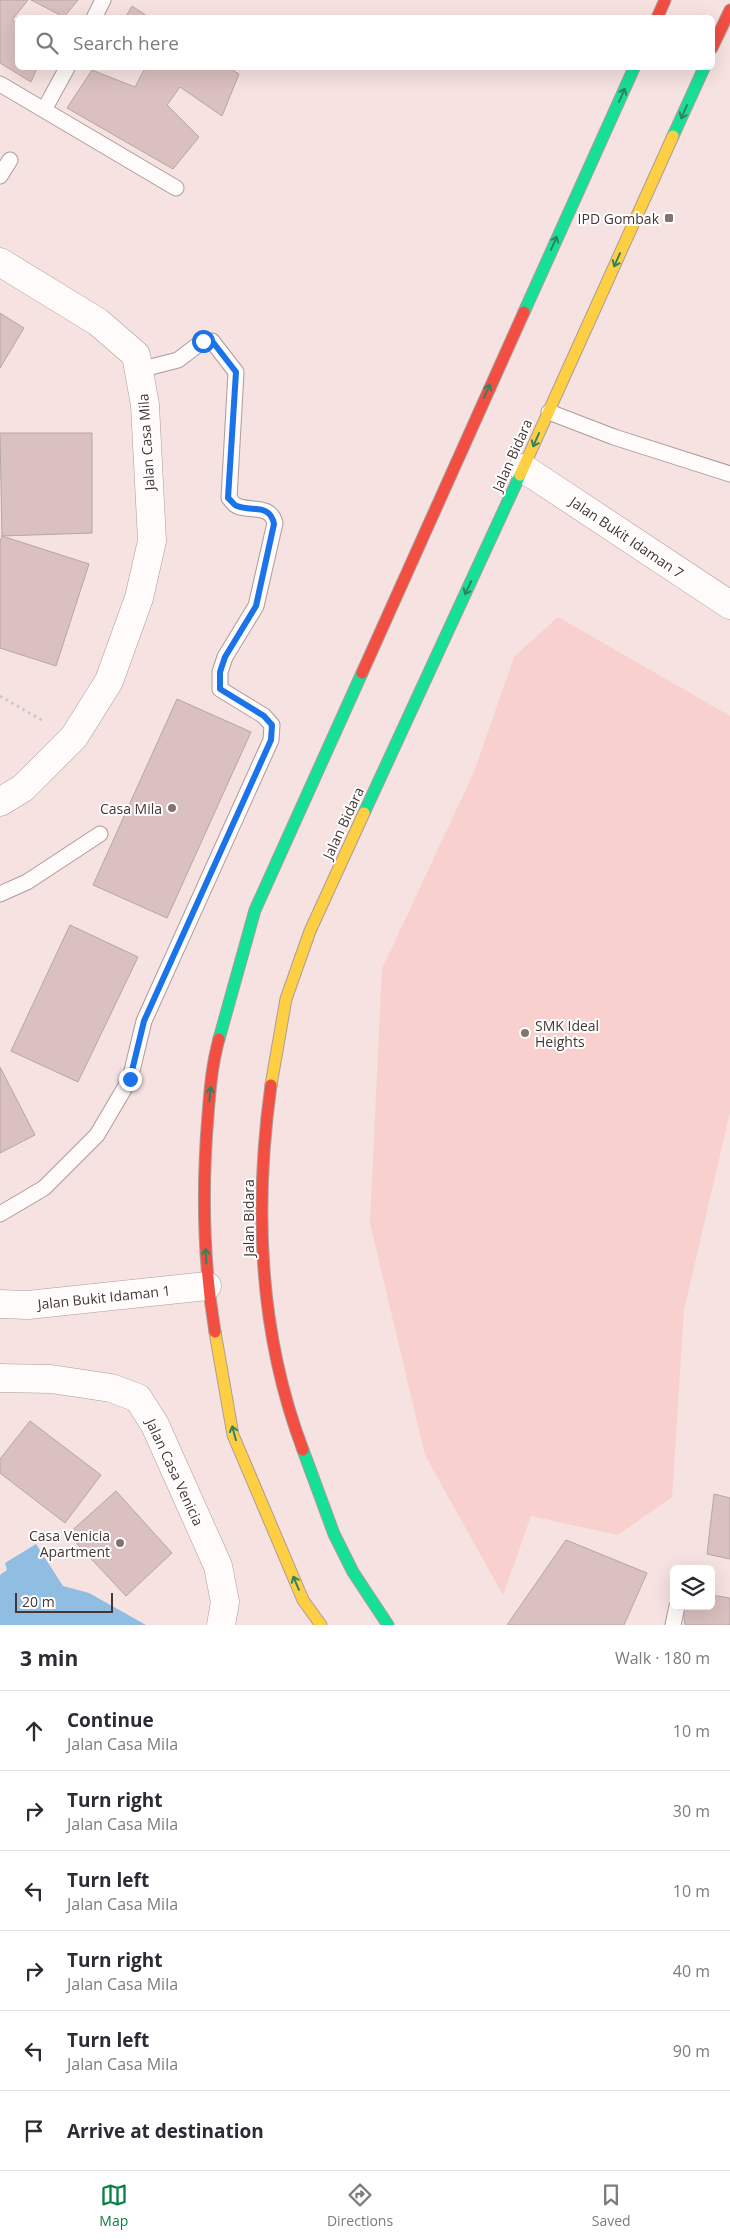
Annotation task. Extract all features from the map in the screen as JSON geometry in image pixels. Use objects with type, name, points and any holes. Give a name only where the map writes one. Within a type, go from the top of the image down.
[{"type":"main road","points":[[658,15],[665,0]]},
{"type":"main road","points":[[715,42],[730,10]]},
{"type":"main road","points":[[321,1625],[303,1600],[233,1435],[207,1286],[204,1163],[213,1059],[254,910],[633,70]]},
{"type":"main road","name":"Jalan Bidara","points":[[388,1625],[354,1572],[334,1534],[288,1411],[271,1335],[263,1265],[262,1193],[264,1135],[286,999],[310,931],[549,412],[703,70]]},
{"type":"street","name":"Jalan Casa Mila","points":[[0,262],[98,322],[136,354],[145,404],[152,541],[139,598],[108,681],[74,736],[23,788],[0,802]]},
{"type":"street","name":"Jalan Bukit Idaman 7","points":[[523,468],[730,605]]},
{"type":"street","name":"Jalan Bukit Idaman 1","points":[[0,1304],[28,1305],[207,1286]]},
{"type":"street","name":"Jalan Casa Venicia","points":[[0,1378],[51,1379],[111,1388],[138,1398],[155,1425],[218,1566],[225,1602],[221,1625]]},
{"type":"lane","points":[[96,15],[103,0]]},
{"type":"lane","points":[[44,110],[66,70]]},
{"type":"lane","points":[[0,84],[176,188]]},
{"type":"lane","points":[[0,176],[10,160]]},
{"type":"lane","points":[[0,1214],[44,1188],[97,1135],[130,1079],[144,1021],[271,740],[272,725],[264,716],[220,689],[220,672],[225,657],[256,606],[274,524],[273,516],[265,510],[236,506],[228,498],[236,372],[212,341],[203,341],[178,360],[139,370]]},
{"type":"lane","points":[[549,412],[614,437],[730,474]]},
{"type":"lane","points":[[0,894],[27,882],[100,834]]},
{"type":"lane","points":[[673,1625],[676,1610]]},
{"type":"path","points":[[0,696],[51,726]]},
{"type":"shaded area","name":"SMK Ideal Heights","points":[[558,617],[730,716],[730,1112],[684,1310],[672,1497],[618,1535],[531,1516],[503,1595],[425,1455],[370,1223],[382,969],[474,772],[514,657]]},
{"type":"water","points":[[36,1544],[63,1586],[89,1593],[146,1625],[0,1625],[0,1575],[7,1570],[5,1563]]},
{"type":"building","points":[[0,0],[28,0],[12,20],[15,22],[15,70],[36,70],[31,82],[0,63]]},
{"type":"building","points":[[31,0],[78,0],[66,15],[60,15]]},
{"type":"building","points":[[132,6],[146,15],[127,15]]},
{"type":"building","points":[[92,70],[135,87],[144,70],[232,70],[239,74],[222,116],[180,87],[167,105],[199,137],[173,169],[67,108]]},
{"type":"building","points":[[0,313],[24,328],[0,368]]},
{"type":"building","points":[[0,433],[92,433],[92,533],[2,536]]},
{"type":"building","points":[[2,536],[89,564],[56,666],[0,648],[0,542]]},
{"type":"building","name":"Casa Mila","points":[[177,699],[251,732],[167,918],[93,885]]},
{"type":"building","points":[[70,925],[138,957],[78,1082],[11,1051]]},
{"type":"building","points":[[0,1067],[35,1135],[0,1153]]},
{"type":"building","name":"Casa Venicia Apartment","points":[[30,1421],[101,1475],[65,1523],[0,1473],[0,1459]]},
{"type":"building","name":"Casa Venicia Apartment","points":[[116,1491],[172,1553],[126,1596],[68,1534]]},
{"type":"building","points":[[714,1494],[730,1498],[730,1559],[707,1554]]},
{"type":"building","points":[[566,1540],[647,1573],[624,1625],[507,1625]]},
{"type":"building","points":[[715,1596],[730,1598],[730,1625],[685,1625],[683,1610],[715,1610]]},
{"type":"traffic: fast","points":[[524,312],[633,70]]},
{"type":"traffic: fast","points":[[673,136],[703,70]]},
{"type":"traffic: fast","points":[[364,813],[520,475]]},
{"type":"traffic: fast","points":[[219,1039],[255,910],[362,673]]},
{"type":"traffic: fast","points":[[303,1450],[334,1534],[353,1572],[388,1625]]},
{"type":"traffic: slow","points":[[520,475],[673,136]]},
{"type":"traffic: slow","points":[[271,1085],[286,999],[310,931],[364,813]]},
{"type":"traffic: slow","points":[[215,1332],[233,1435],[303,1600],[321,1625]]},
{"type":"traffic: jam","points":[[658,15],[665,0]]},
{"type":"traffic: jam","points":[[715,42],[730,10]]},
{"type":"traffic: jam","points":[[362,673],[524,312]]},
{"type":"traffic: jam","points":[[215,1332],[208,1278],[204,1197],[210,1096],[213,1067],[219,1039]]},
{"type":"traffic: jam","points":[[271,1085],[263,1177],[262,1224],[264,1270],[269,1316],[277,1361],[288,1406],[303,1450]]},
{"type":"place","name":"IPD Gombak","points":[[669,218]]},
{"type":"place","name":"Casa Mila","points":[[172,808]]},
{"type":"place","name":"SMK Ideal Heights","points":[[525,1033]]},
{"type":"place","name":"Casa Venicia Apartment","points":[[120,1543]]},
{"type":"route","points":[[130,1079],[144,1021],[271,740],[272,725],[264,716],[220,689],[220,672],[225,657],[256,606],[274,524],[273,516],[265,510],[236,506],[228,498],[236,372],[212,341],[203,341]]}]
